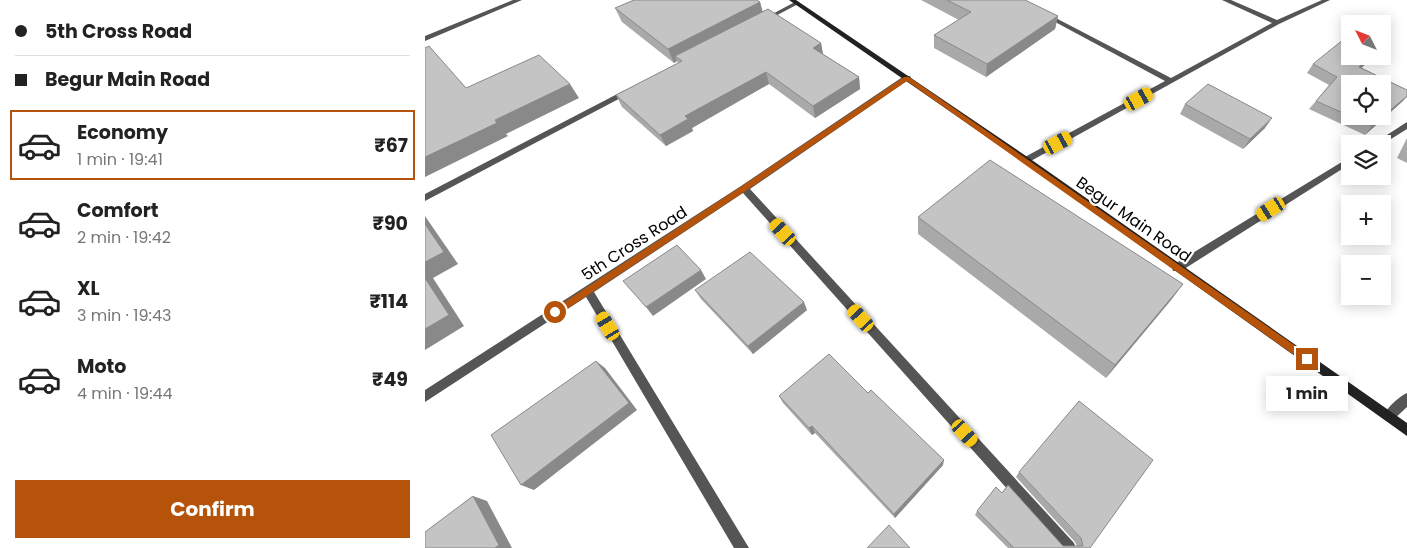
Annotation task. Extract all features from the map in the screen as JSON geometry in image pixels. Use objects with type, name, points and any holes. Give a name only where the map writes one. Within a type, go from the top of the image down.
[{"type":"street","points":[[425,39],[519,0]]},
{"type":"street","points":[[1225,0],[1277,23]]},
{"type":"street","points":[[1026,160],[1277,23],[1327,0]]},
{"type":"street","points":[[752,26],[794,1]]},
{"type":"street","name":"Begur Main Road","points":[[794,1],[1026,160],[1407,430]]},
{"type":"street","points":[[1034,9],[1171,81]]},
{"type":"street","name":"5th Cross Road","points":[[425,397],[744,188],[907,78]]},
{"type":"street","points":[[425,198],[637,87]]},
{"type":"street","points":[[1391,135],[1407,125]]},
{"type":"street","points":[[1177,268],[1341,166]]},
{"type":"street","points":[[744,188],[1069,548]]},
{"type":"street","points":[[588,291],[742,548]]},
{"type":"street","points":[[1389,416],[1407,399]]},
{"type":"building","points":[[634,0],[757,0],[760,2],[668,49],[615,8]]},
{"type":"building","points":[[947,0],[1025,0],[1058,16],[987,64],[934,35],[971,12]]},
{"type":"building","points":[[768,9],[821,43],[813,48],[859,77],[813,106],[766,72],[685,116],[688,119],[660,135],[616,95],[682,61],[675,56]]},
{"type":"building","points":[[1341,41],[1341,65],[1361,65],[1359,67],[1376,75],[1341,75],[1341,112],[1316,101],[1337,77],[1313,64]]},
{"type":"building","points":[[429,46],[466,88],[539,55],[570,84],[495,120],[497,123],[425,157],[425,48]]},
{"type":"building","points":[[1391,82],[1407,90],[1407,96],[1391,110]]},
{"type":"building","points":[[1208,84],[1272,118],[1250,139],[1185,104]]},
{"type":"building","points":[[990,160],[1183,284],[1115,365],[918,217]]},
{"type":"building","points":[[425,224],[444,252],[425,262]]},
{"type":"building","points":[[677,245],[701,270],[646,307],[623,281]]},
{"type":"building","points":[[750,252],[804,302],[748,346],[695,290]]},
{"type":"building","points":[[425,278],[449,315],[425,329]]},
{"type":"building","points":[[829,354],[868,393],[871,390],[944,460],[894,514],[812,426],[809,428],[779,396]]},
{"type":"building","points":[[596,361],[629,403],[521,485],[491,435]]},
{"type":"building","points":[[1079,401],[1153,460],[1090,548],[1014,548],[977,511],[996,487],[1002,493],[1008,485],[1063,546],[1083,546],[1081,538],[1019,472]]},
{"type":"building","points":[[473,496],[499,545],[495,548],[425,548],[425,532]]},
{"type":"building","points":[[889,525],[910,548],[867,548]]},
{"type":"route","points":[[555,312],[907,78],[1307,359]]}]
